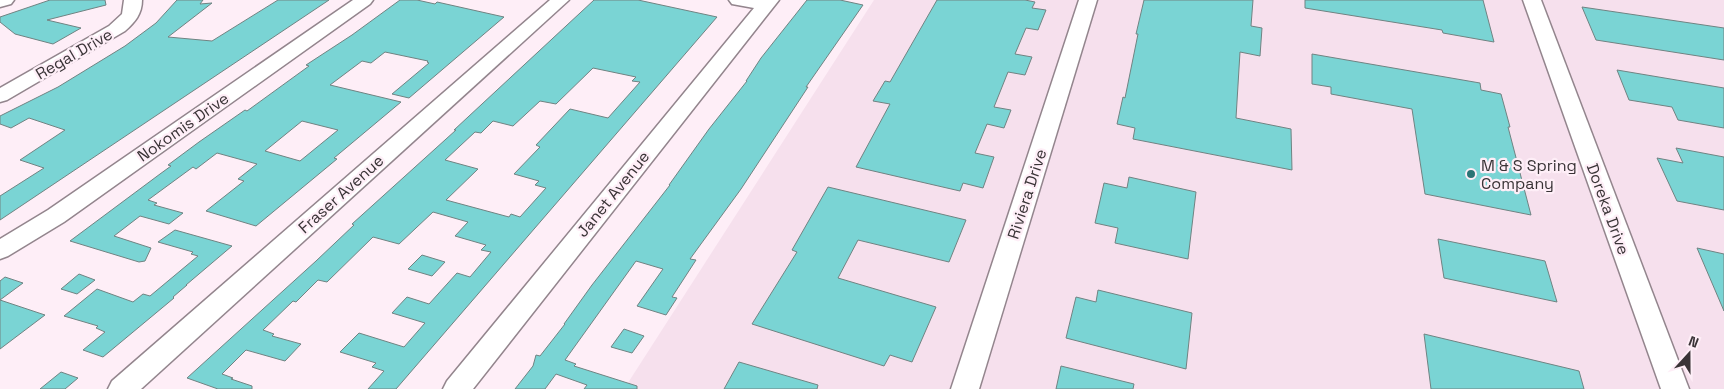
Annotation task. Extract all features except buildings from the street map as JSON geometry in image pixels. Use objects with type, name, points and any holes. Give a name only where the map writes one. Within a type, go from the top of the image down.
[{"type":"street","points":[[0,2],[5,0]]},
{"type":"street","name":"Regal Drive","points":[[0,96],[115,30],[127,21],[132,13],[133,0]]},
{"type":"street","name":"Nokomis Drive","points":[[0,250],[56,216],[364,0]]},
{"type":"street","name":"Fraser Avenue","points":[[122,389],[560,0]]},
{"type":"street","points":[[738,0],[768,2]]},
{"type":"street","name":"Riviera Drive","points":[[965,389],[1088,0]]},
{"type":"street","name":"Doreka Drive","points":[[1532,0],[1675,389]]},
{"type":"street","name":"Janet Avenue","points":[[457,389],[768,2]]},
{"type":"shaded area","points":[[874,0],[1724,0],[1724,389],[624,389]]},
{"type":"place","name":"M & S Spring Company","points":[[1471,174]]}]
